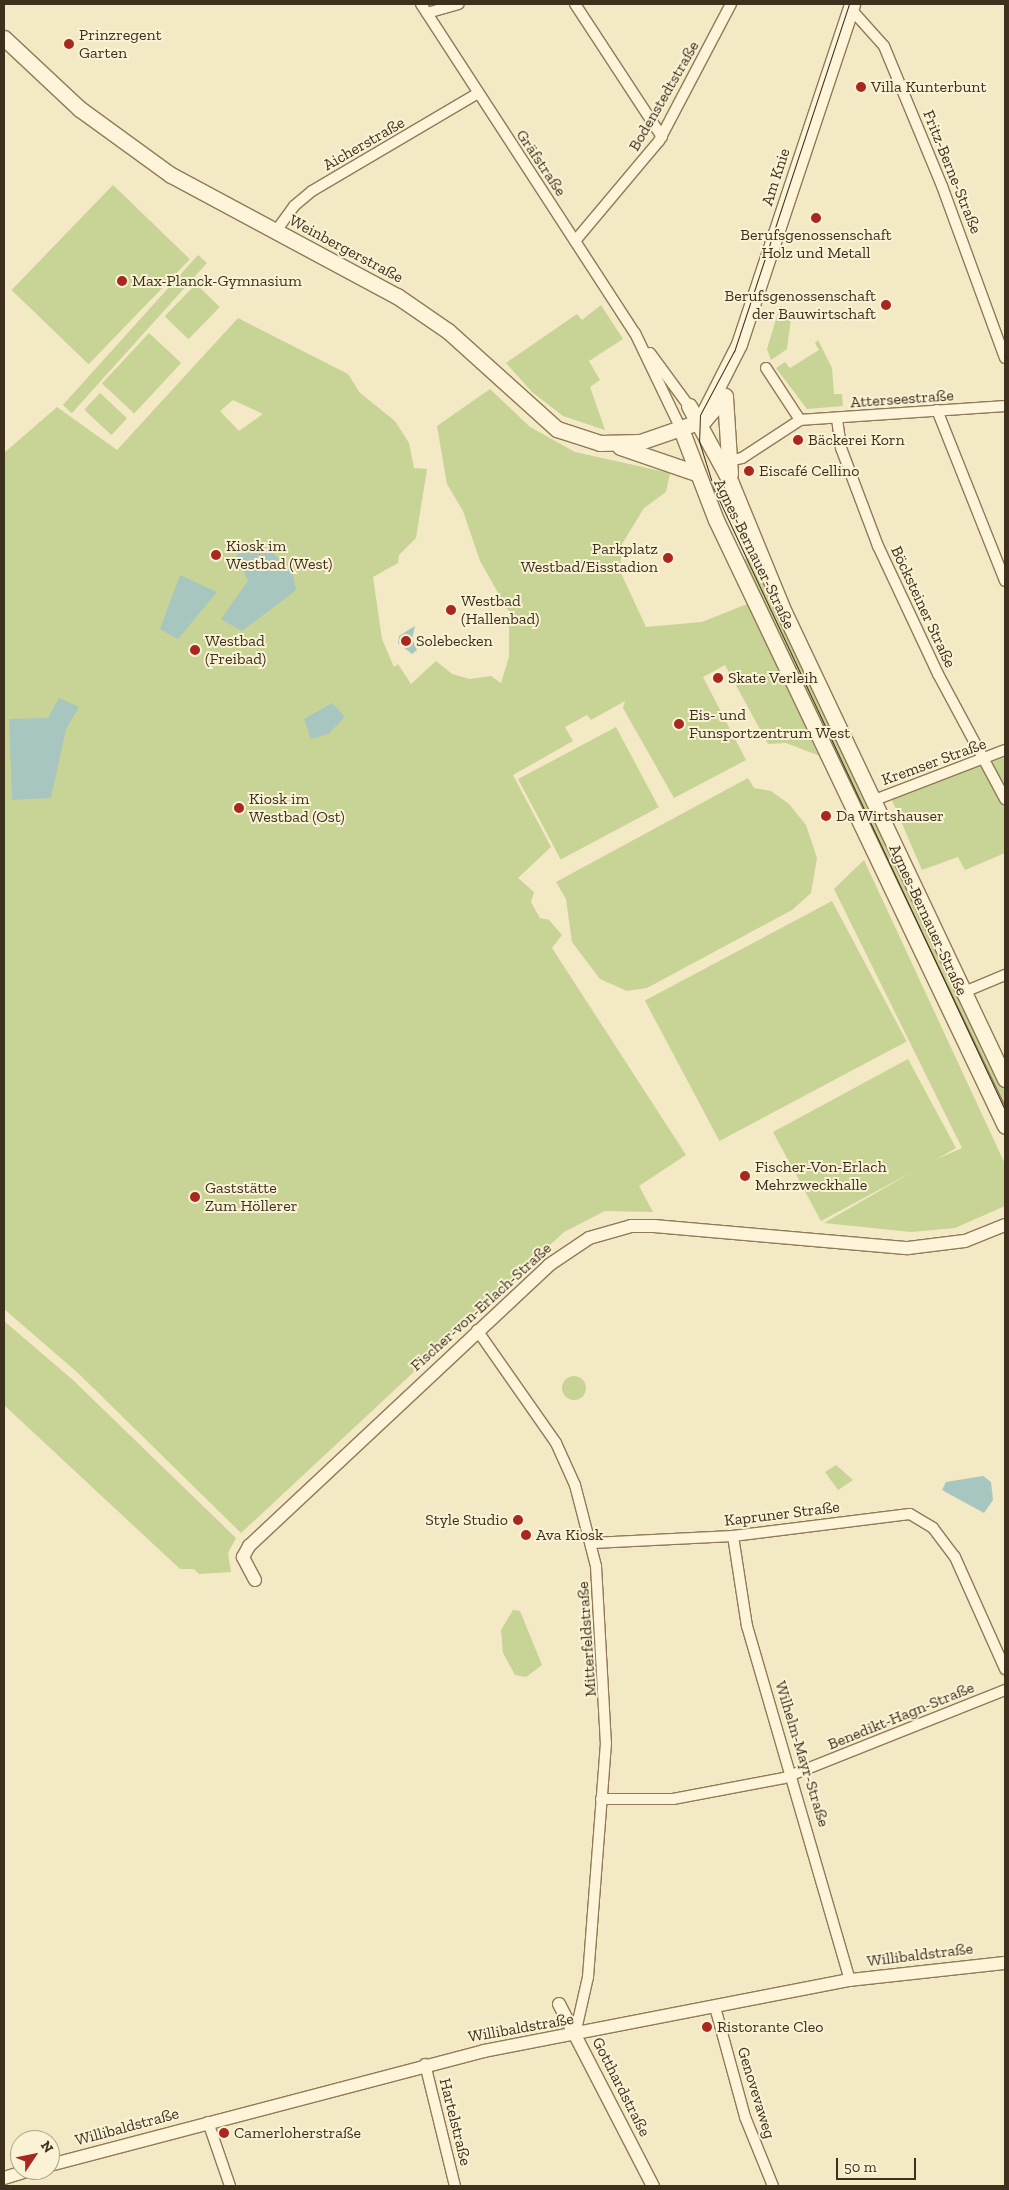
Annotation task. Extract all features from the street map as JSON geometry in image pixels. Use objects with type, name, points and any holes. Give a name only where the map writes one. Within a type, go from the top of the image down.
[{"type":"main road","name":"Am Knie","points":[[701,427],[731,361],[851,6]]},
{"type":"main road","name":"Weinbergerstraße","points":[[4,38],[126,144],[171,175],[397,296],[448,331],[543,421],[573,437],[610,444],[640,442],[681,429],[701,427],[717,411],[725,396]]},
{"type":"main road","name":"Am Knie","points":[[726,427],[725,396],[731,361]]},
{"type":"main road","points":[[681,429],[689,406]]},
{"type":"main road","name":"Agnes-Bernauer-Straße","points":[[689,406],[731,482],[872,801],[962,993],[1005,1079]]},
{"type":"main road","name":"Agnes-Bernauer-Straße","points":[[726,427],[731,482]]},
{"type":"main road","name":"Agnes-Bernauer-Straße","points":[[681,429],[696,474],[1005,1126]]},
{"type":"main road","points":[[610,444],[696,474]]},
{"type":"street","points":[[424,8],[459,4]]},
{"type":"street","points":[[574,4],[662,137]]},
{"type":"street","name":"Bodenstedtstraße","points":[[575,241],[662,137],[731,4]]},
{"type":"street","name":"Fritz-Berne-Straße","points":[[851,6],[884,46],[942,186],[1005,358]]},
{"type":"street","name":"Gräfstraße","points":[[424,8],[477,94],[638,337],[689,406]]},
{"type":"street","name":"Aicherstraße","points":[[276,231],[294,206],[312,191],[477,94]]},
{"type":"street","name":"Gräfstraße","points":[[638,337],[681,429]]},
{"type":"street","points":[[728,462],[742,458],[800,420],[766,368]]},
{"type":"street","name":"Atterseestraße","points":[[800,420],[1005,406]]},
{"type":"street","points":[[937,410],[1005,581]]},
{"type":"street","name":"Böcksteiner Straße","points":[[837,418],[841,448],[862,511],[934,666],[1005,799]]},
{"type":"street","name":"Kremser Straße","points":[[872,801],[984,761],[1005,750]]},
{"type":"street","points":[[962,993],[1005,975]]},
{"type":"street","name":"Fischer-von-Erlach-Straße","points":[[255,1580],[246,1568],[244,1552],[478,1330],[571,1248],[607,1231],[631,1226],[908,1248],[965,1241],[1005,1225]]},
{"type":"street","name":"Mitterfeldstraße","points":[[478,1330],[556,1443],[593,1542],[607,1714],[588,1977],[575,2034]]},
{"type":"street","name":"Kapruner Straße","points":[[593,1542],[733,1536],[910,1514],[934,1528],[955,1557],[1005,1669]]},
{"type":"street","name":"Wilhelm-Mayr-Straße","points":[[733,1536],[747,1626],[793,1775],[850,1980]]},
{"type":"street","name":"Benedikt-Hagn-Straße","points":[[601,1799],[673,1799],[793,1775],[1005,1690]]},
{"type":"street","name":"Willibaldstraße","points":[[60,2162],[425,2064],[850,1980],[1005,1966]]},
{"type":"street","name":"Gotthardstraße","points":[[559,2004],[653,2186]]},
{"type":"street","name":"Genovevaweg","points":[[715,2007],[745,2117],[773,2186]]},
{"type":"street","name":"Hartelstraße","points":[[425,2064],[455,2186]]},
{"type":"street","points":[[208,2122],[230,2186]]},
{"type":"green space","points":[[113,185],[190,259],[89,364],[12,290]]},
{"type":"green space","points":[[198,255],[207,263],[72,413],[63,405]]},
{"type":"green space","points":[[196,284],[220,307],[188,339],[165,316]]},
{"type":"green space","points":[[601,305],[623,339],[589,361],[600,380],[590,387],[605,430],[563,416],[532,392],[506,363],[577,314],[582,320]]},
{"type":"green space","points":[[780,306],[792,311],[787,349],[771,360],[767,349]]},
{"type":"green space","points":[[238,318],[348,374],[360,393],[395,421],[409,443],[414,468],[427,469],[416,538],[399,555],[398,563],[373,577],[382,639],[394,667],[398,664],[411,684],[436,661],[452,674],[470,679],[491,676],[501,683],[509,657],[509,612],[480,561],[463,511],[447,484],[437,426],[490,389],[530,427],[575,452],[670,473],[666,492],[644,508],[622,544],[620,571],[646,627],[702,622],[752,602],[833,761],[786,743],[768,744],[725,665],[703,677],[746,760],[674,798],[623,708],[625,701],[591,720],[587,715],[565,727],[573,741],[513,775],[551,847],[518,878],[534,892],[531,902],[540,918],[549,920],[562,935],[552,948],[686,1155],[639,1186],[653,1212],[605,1211],[564,1232],[241,1533],[78,1373],[4,1309],[4,453],[57,407],[117,450]],"holes":[[[233,400],[263,414],[239,431],[220,411]]]},
{"type":"green space","points":[[149,333],[181,363],[134,413],[102,383]]},
{"type":"green space","points":[[818,340],[832,368],[834,394],[842,394],[843,406],[807,409],[776,368],[785,362],[790,368],[819,350],[815,343]]},
{"type":"green space","points":[[100,393],[127,418],[111,435],[84,410]]},
{"type":"green space","points":[[756,554],[1005,1087],[1005,1116],[740,562]]},
{"type":"green space","points":[[616,727],[659,807],[561,859],[518,779]]},
{"type":"green space","points":[[1005,757],[1005,853],[965,870],[958,857],[922,870],[891,798]]},
{"type":"green space","points":[[748,778],[754,788],[771,791],[789,804],[806,825],[817,858],[811,893],[792,910],[647,988],[627,991],[600,979],[572,942],[566,899],[556,882]]},
{"type":"green space","points":[[864,860],[1005,1164],[1005,1206],[955,1228],[911,1232],[824,1223],[914,1171],[821,1221],[773,1132],[908,1059],[956,1148],[937,1159],[962,1148],[834,889]]},
{"type":"green space","points":[[832,901],[907,1041],[719,1141],[645,1001]]},
{"type":"green space","points":[[4,1321],[73,1380],[236,1538],[228,1553],[231,1572],[199,1574],[194,1569],[180,1569],[4,1405]]},
{"type":"green space","points":[[574,1376],[583,1379],[586,1388],[583,1397],[574,1400],[565,1397],[562,1388],[565,1379]]},
{"type":"green space","points":[[836,1465],[853,1480],[838,1490],[825,1472]]},
{"type":"green space","points":[[513,1610],[520,1611],[542,1665],[526,1677],[515,1675],[503,1653],[501,1630]]},
{"type":"water","points":[[261,542],[292,571],[296,590],[242,631],[221,619],[248,581],[236,555]]},
{"type":"water","points":[[180,575],[217,592],[178,639],[160,629]]},
{"type":"water","name":"Solebecken","points":[[415,626],[412,639],[417,650],[412,654],[398,643],[399,636]]},
{"type":"water","points":[[59,698],[79,707],[66,729],[51,798],[12,800],[9,719],[48,718]]},
{"type":"water","points":[[332,703],[345,717],[328,734],[311,739],[304,719]]},
{"type":"water","points":[[983,1476],[991,1482],[993,1500],[984,1513],[942,1490],[946,1482]]},
{"type":"tram line","points":[[849,4],[734,351],[700,415],[699,441],[714,489],[1005,1110]]},
{"type":"place","name":"Prinzregent Garten","points":[[69,44]]},
{"type":"place","name":"Villa Kunterbunt","points":[[861,87]]},
{"type":"place","name":"Berufsgenossenschaft Holz und Metall","points":[[816,218]]},
{"type":"place","name":"Max-Planck-Gymnasium","points":[[122,281]]},
{"type":"place","name":"Berufsgenossenschaft der Bauwirtschaft","points":[[886,305]]},
{"type":"place","name":"Bäckerei Korn","points":[[798,440]]},
{"type":"place","name":"Eiscafé Cellino","points":[[749,471]]},
{"type":"place","name":"Kiosk im Westbad (West)","points":[[216,555]]},
{"type":"place","name":"Parkplatz Westbad/Eisstadion","points":[[668,558]]},
{"type":"place","name":"Westbad (Hallenbad)","points":[[451,610]]},
{"type":"place","name":"Solebecken","points":[[406,641]]},
{"type":"place","name":"Westbad (Freibad)","points":[[195,650]]},
{"type":"place","name":"Skate Verleih","points":[[718,678]]},
{"type":"place","name":"Eis- und Funsportzentrum West","points":[[679,724]]},
{"type":"place","name":"Kiosk im Westbad (Ost)","points":[[239,808]]},
{"type":"place","name":"Da Wirtshauser","points":[[826,816]]},
{"type":"place","name":"Fischer-Von-Erlach Mehrzweckhalle","points":[[745,1176]]},
{"type":"place","name":"Gaststätte Zum Höllerer","points":[[195,1197]]},
{"type":"place","name":"Style Studio","points":[[518,1520]]},
{"type":"place","name":"Ava Kiosk","points":[[526,1535]]},
{"type":"place","name":"Ristorante Cleo","points":[[707,2027]]},
{"type":"place","name":"Camerloherstraße","points":[[224,2133]]}]
